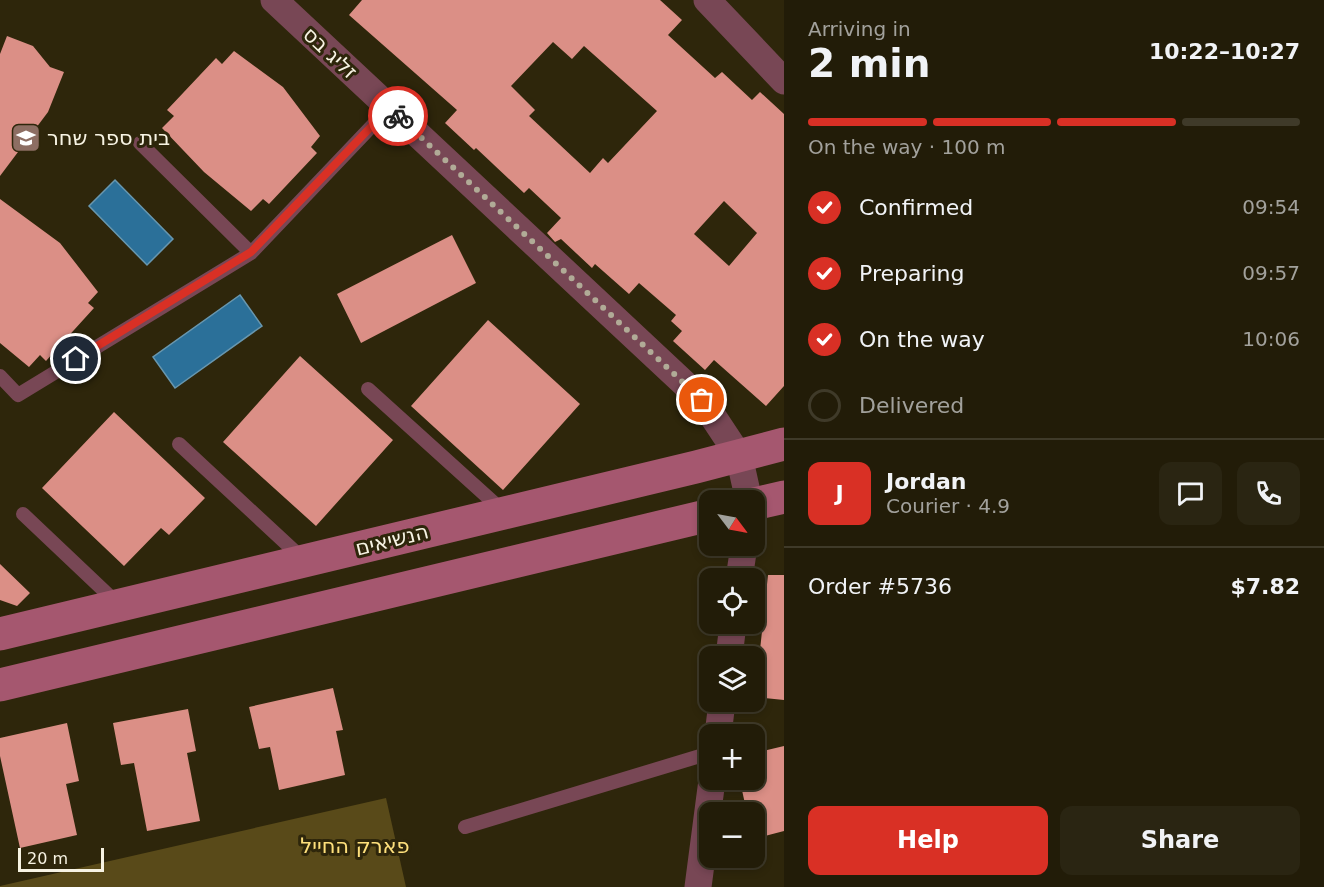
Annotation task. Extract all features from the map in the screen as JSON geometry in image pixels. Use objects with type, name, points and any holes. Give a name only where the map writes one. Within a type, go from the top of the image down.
[{"type":"main road","name":"הנשיאים","points":[[0,634],[784,444]]},
{"type":"main road","points":[[765,501],[784,497]]},
{"type":"main road","points":[[0,686],[699,518]]},
{"type":"street","name":"זליג בס","points":[[274,0],[702,400],[739,456],[747,490]]},
{"type":"street","points":[[707,0],[784,81]]},
{"type":"street","points":[[696,467],[704,453],[709,424],[702,400]]},
{"type":"street","points":[[698,887],[711,790]]},
{"type":"lane","points":[[0,376],[18,395],[251,252],[389,108]]},
{"type":"lane","points":[[140,143],[251,252]]},
{"type":"lane","points":[[368,389],[505,513]]},
{"type":"lane","points":[[179,444],[305,561]]},
{"type":"lane","points":[[22,514],[120,606]]},
{"type":"lane","points":[[465,827],[699,756]]},
{"type":"green space","name":"פארק החייל","points":[[386,798],[406,887],[0,887],[0,886]]},
{"type":"water","points":[[115,180],[173,239],[147,265],[89,206]]},
{"type":"water","points":[[240,295],[262,326],[175,388],[153,357]]},
{"type":"building","points":[[362,0],[660,0],[682,20],[668,35],[715,78],[722,72],[752,100],[760,92],[784,114],[784,386],[766,406],[714,360],[705,370],[673,341],[682,331],[671,321],[676,315],[639,283],[629,294],[595,264],[592,268],[561,239],[555,242],[547,233],[561,218],[529,188],[524,193],[476,148],[474,150],[445,123],[457,110],[349,15]],"holes":[[[553,42],[572,59],[584,46],[657,111],[608,163],[603,158],[590,173],[529,116],[535,110],[511,86]],[[724,201],[757,233],[729,266],[694,234]]]},
{"type":"building","points":[[7,36],[33,46],[50,67],[64,72],[48,112],[0,176],[0,54]]},
{"type":"building","points":[[234,51],[283,87],[320,136],[311,147],[317,153],[269,204],[263,199],[251,211],[204,172],[162,128],[174,116],[167,110],[216,58],[222,64]]},
{"type":"building","points":[[0,199],[60,243],[98,292],[88,303],[94,308],[46,361],[40,355],[29,367],[0,343]]},
{"type":"building","points":[[452,235],[476,283],[361,343],[337,294]]},
{"type":"building","points":[[488,320],[580,404],[503,490],[411,406]]},
{"type":"building","points":[[300,356],[393,440],[316,526],[223,442]]},
{"type":"building","points":[[114,412],[205,498],[169,535],[161,528],[124,566],[42,488]]},
{"type":"building","points":[[0,564],[30,593],[17,606],[0,600]]},
{"type":"building","points":[[768,575],[784,575],[784,700],[765,698],[765,646],[760,646],[762,634],[765,634]]},
{"type":"building","points":[[333,688],[343,730],[336,731],[345,775],[279,790],[270,747],[259,749],[249,707]]},
{"type":"building","points":[[188,709],[196,751],[187,753],[200,821],[147,831],[134,763],[121,765],[113,723]]},
{"type":"building","points":[[67,723],[79,781],[66,784],[77,835],[20,848],[0,756],[0,738]]},
{"type":"building","points":[[784,746],[784,831],[765,836],[765,802],[745,802],[742,790],[765,790],[765,750]]},
{"type":"way so far","points":[[398,116],[702,400]]},
{"type":"place","name":"בית ספר שחר","points":[[26,138]]},
{"type":"route","points":[[76,359],[251,252],[389,108],[398,116]]}]
